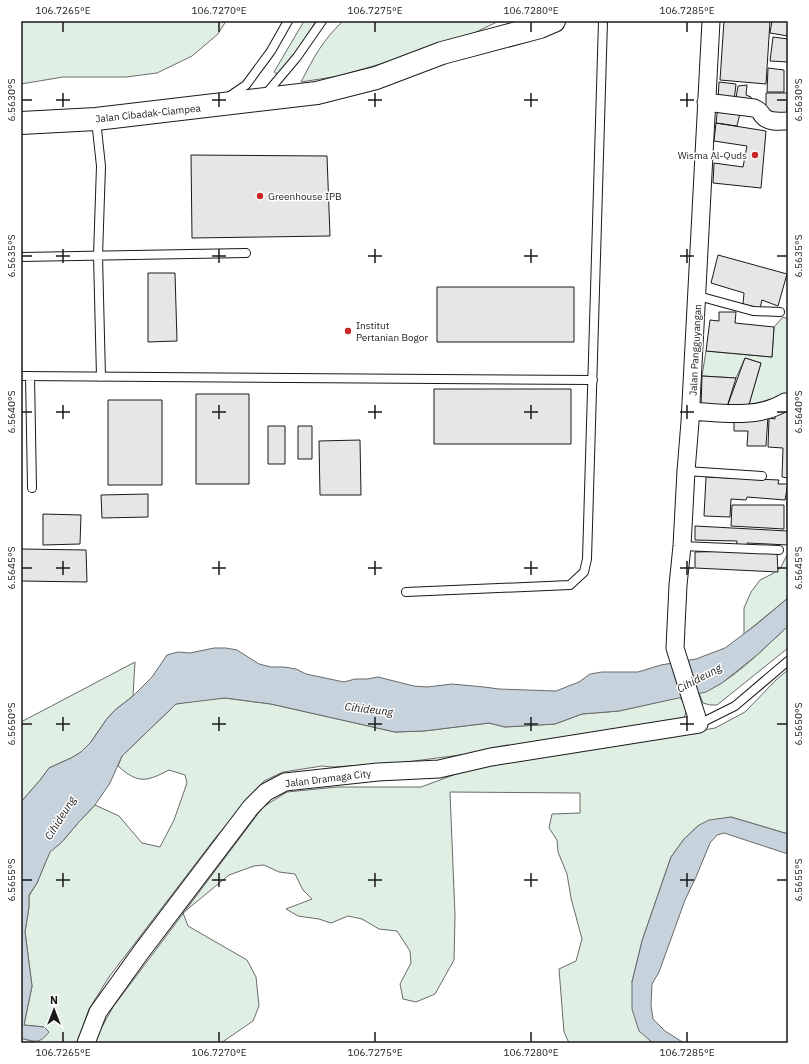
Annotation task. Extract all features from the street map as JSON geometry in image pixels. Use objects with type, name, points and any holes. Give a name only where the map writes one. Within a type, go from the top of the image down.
[{"type":"highway","points":[[505,35],[523,21]]},
{"type":"highway","name":"Jalan Cibadak-Ciampea","points":[[21,124],[96,119],[260,101],[317,93],[376,78],[442,53],[505,35],[540,27],[554,21]]},
{"type":"street","name":"Jalan Pangguyangan","points":[[699,724],[675,648],[698,296],[700,224],[711,21]]},
{"type":"street","points":[[706,102],[754,108],[760,110],[764,117],[769,120],[788,122]]},
{"type":"street","points":[[691,411],[732,413],[756,412],[770,409],[788,402]]},
{"type":"street","name":"Jalan Dramaga City","points":[[86,1043],[98,1012],[141,952],[251,807],[266,792],[285,782],[378,772],[439,769],[491,757],[699,724]]},
{"type":"lane","points":[[215,106],[246,85],[271,51],[288,21]]},
{"type":"lane","points":[[260,101],[297,57],[322,21]]},
{"type":"lane","points":[[406,592],[570,584],[584,572],[587,559],[603,21]]},
{"type":"lane","points":[[96,119],[101,166],[98,256],[101,377]]},
{"type":"lane","points":[[21,257],[246,253]]},
{"type":"lane","points":[[698,296],[753,311],[780,312]]},
{"type":"lane","points":[[21,376],[593,380]]},
{"type":"lane","points":[[30,376],[32,488]]},
{"type":"lane","points":[[686,471],[762,476]]},
{"type":"lane","points":[[682,546],[780,550]]},
{"type":"lane","points":[[699,724],[735,706],[788,661]]},
{"type":"green space","points":[[21,21],[226,21],[218,34],[192,56],[157,73],[126,77],[63,77],[21,84]]},
{"type":"green space","points":[[304,21],[316,21],[281,76],[274,72]]},
{"type":"green space","points":[[343,21],[499,21],[453,43],[339,76],[301,82],[329,35]]},
{"type":"green space","points":[[783,317],[788,319],[788,401],[748,408],[761,363],[745,358],[736,378],[702,376],[706,351],[772,357],[774,327]]},
{"type":"green space","points":[[788,553],[788,598],[744,634],[744,608],[751,592],[760,580],[772,574],[781,567]]},
{"type":"green space","points":[[788,625],[788,648],[717,705],[703,703],[699,693],[717,685],[746,665]]},
{"type":"green space","points":[[135,662],[133,696],[115,710],[91,742],[81,752],[49,768],[21,802],[21,722]]},
{"type":"green space","points":[[788,670],[788,834],[731,817],[699,825],[684,839],[671,857],[642,941],[632,982],[650,1041],[653,1043],[569,1043],[564,1032],[559,969],[576,961],[582,939],[571,898],[567,874],[558,852],[557,840],[549,828],[552,814],[580,813],[580,793],[450,792],[455,916],[454,960],[435,994],[416,1002],[403,999],[400,984],[411,963],[410,951],[397,931],[379,929],[362,919],[348,916],[331,923],[319,919],[298,916],[286,909],[312,899],[303,890],[295,874],[279,872],[264,865],[254,866],[229,875],[184,912],[263,807],[287,792],[337,787],[421,787],[475,767],[631,743],[715,728],[745,712],[777,679]]},
{"type":"green space","points":[[680,697],[687,709],[684,718],[521,747],[399,763],[332,767],[322,766],[283,772],[264,781],[216,837],[109,977],[89,1009],[77,1043],[21,1043],[21,1038],[34,1042],[44,1027],[24,1025],[32,986],[25,932],[29,907],[29,896],[37,883],[50,851],[61,843],[95,805],[119,816],[142,843],[160,847],[174,820],[187,783],[185,775],[169,770],[148,779],[142,779],[131,776],[118,766],[122,756],[176,704],[198,700],[225,698],[271,704],[395,732],[424,731],[489,723],[505,727],[555,724],[582,714],[619,711]]},
{"type":"green space","points":[[183,913],[188,926],[247,960],[256,977],[259,1006],[253,1021],[221,1043],[95,1043],[98,1034],[113,1007]]},
{"type":"water","name":"Cihideung","points":[[788,598],[788,625],[786,628],[757,655],[722,683],[706,692],[619,711],[582,714],[555,724],[505,727],[489,723],[424,731],[395,732],[271,704],[225,698],[176,704],[122,756],[110,783],[95,805],[61,843],[50,852],[37,883],[29,895],[29,907],[25,932],[32,986],[24,1025],[44,1027],[49,1032],[43,1039],[37,1041],[21,1038],[21,802],[49,768],[81,752],[91,742],[115,710],[133,696],[152,677],[167,655],[178,652],[190,653],[214,648],[226,648],[237,650],[259,664],[271,667],[296,669],[306,674],[344,682],[355,679],[378,677],[414,686],[427,687],[452,684],[499,689],[556,691],[579,682],[590,674],[602,672],[638,672],[661,665],[696,659],[725,648]]},
{"type":"water","points":[[731,817],[788,834],[788,854],[724,833],[717,835],[710,843],[685,900],[659,972],[652,984],[651,1005],[653,1019],[665,1031],[684,1043],[653,1043],[639,1031],[632,1009],[632,982],[642,941],[671,857],[684,839],[699,825],[709,820]]},
{"type":"building","points":[[724,21],[770,21],[766,84],[720,80]]},
{"type":"building","points":[[772,21],[788,21],[788,36],[770,33]]},
{"type":"building","points":[[773,37],[788,39],[788,62],[770,61]]},
{"type":"building","points":[[768,68],[784,70],[784,92],[767,92]]},
{"type":"building","points":[[719,82],[736,84],[734,101],[718,100]]},
{"type":"building","points":[[747,85],[746,95],[751,97],[751,106],[735,104],[738,86]]},
{"type":"building","points":[[766,93],[788,93],[786,118],[766,116]]},
{"type":"building","points":[[718,105],[741,109],[737,126],[716,123]]},
{"type":"building","name":"Wisma Al-Quds","points":[[716,123],[766,131],[761,188],[713,183],[714,163],[743,167],[747,146],[714,141]]},
{"type":"building","name":"Greenhouse IPB","points":[[191,155],[327,156],[330,236],[192,238]]},
{"type":"building","points":[[718,255],[787,274],[778,306],[762,300],[760,308],[743,304],[744,293],[711,283]]},
{"type":"building","points":[[148,273],[175,273],[177,341],[148,342]]},
{"type":"building","points":[[437,287],[574,287],[574,342],[437,342]]},
{"type":"building","points":[[719,312],[736,312],[735,323],[774,327],[772,357],[706,351],[710,320],[719,321]]},
{"type":"building","points":[[745,358],[761,363],[748,408],[727,407]]},
{"type":"building","points":[[702,376],[736,378],[727,407],[701,407]]},
{"type":"building","points":[[434,389],[571,389],[571,444],[434,444]]},
{"type":"building","points":[[196,394],[249,394],[249,484],[196,484]]},
{"type":"building","points":[[108,400],[162,400],[162,485],[108,485]]},
{"type":"building","points":[[788,404],[788,478],[782,477],[783,448],[768,447],[769,418],[775,419],[776,409]]},
{"type":"building","points":[[768,416],[766,446],[747,446],[748,431],[734,431],[734,417]]},
{"type":"building","points":[[268,426],[285,426],[285,464],[268,464]]},
{"type":"building","points":[[298,426],[312,426],[312,459],[298,459]]},
{"type":"building","points":[[360,440],[361,495],[320,495],[319,441]]},
{"type":"building","points":[[706,477],[779,480],[778,484],[788,484],[785,500],[747,497],[746,500],[731,499],[730,517],[704,516]]},
{"type":"building","points":[[788,487],[788,528],[787,528]]},
{"type":"building","points":[[148,494],[148,517],[102,518],[101,495]]},
{"type":"building","points":[[732,505],[784,505],[784,529],[731,526]]},
{"type":"building","points":[[43,514],[81,515],[80,544],[43,545]]},
{"type":"building","points":[[695,526],[788,531],[788,545],[747,543],[746,552],[777,553],[778,572],[695,568],[695,552],[736,551],[737,541],[695,540]]},
{"type":"building","points":[[21,549],[86,550],[87,582],[21,581]]},
{"type":"place","name":"Wisma Al-Quds","points":[[755,155]]},
{"type":"place","name":"Greenhouse IPB","points":[[260,196]]},
{"type":"place","name":"Institut Pertanian Bogor","points":[[348,331]]}]
